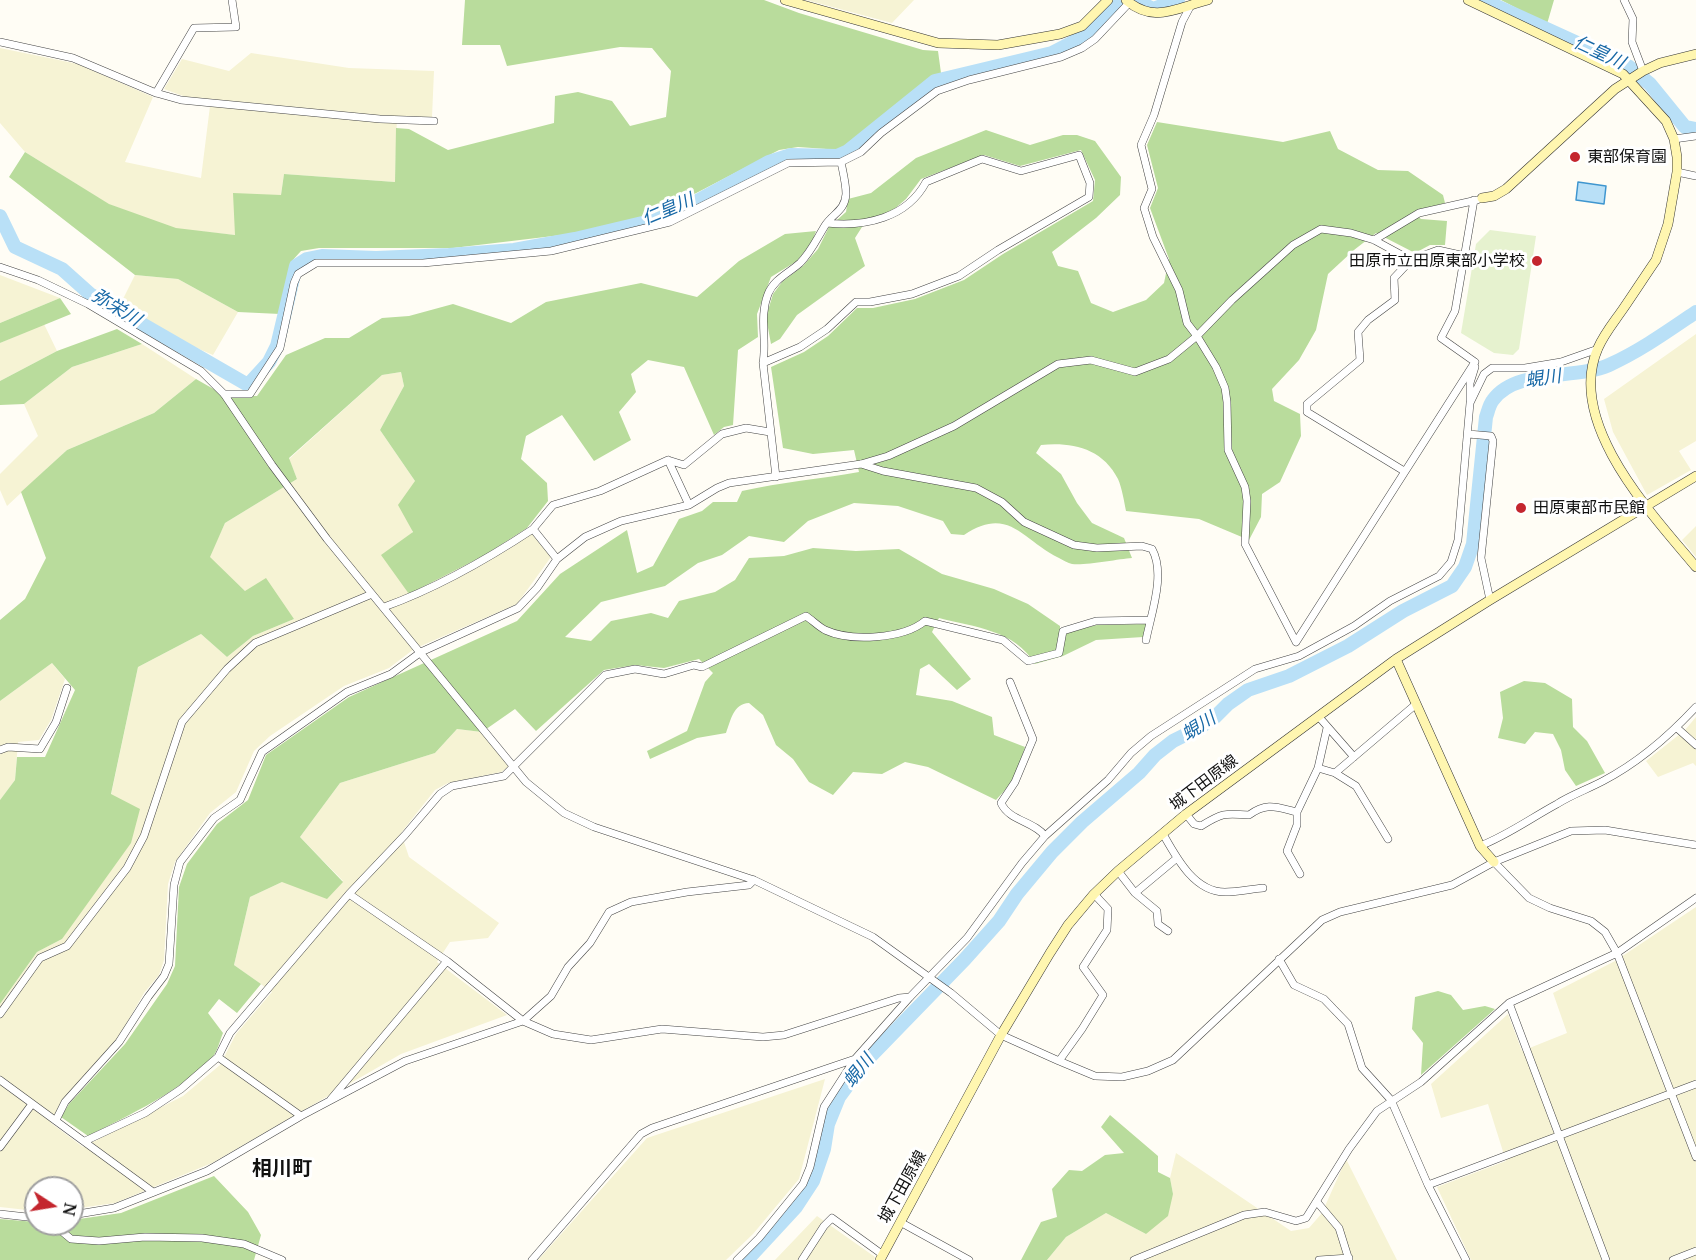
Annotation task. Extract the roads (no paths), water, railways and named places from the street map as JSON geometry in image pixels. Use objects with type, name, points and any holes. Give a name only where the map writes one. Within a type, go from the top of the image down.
[{"type":"street","points":[[156,93],[194,28],[236,27],[231,0]]},
{"type":"street","points":[[785,0],[806,3],[938,43],[998,45],[1060,34],[1082,26],[1108,0]]},
{"type":"street","points":[[224,394],[250,394],[280,348],[298,274],[315,263],[423,264],[551,251],[670,222],[788,163],[841,162],[861,152],[880,133],[937,91],[969,80],[1061,57],[1082,48],[1095,39],[1128,1],[1141,11],[1152,14],[1206,0]]},
{"type":"street","points":[[1468,0],[1623,74],[1666,121],[1674,139],[1677,172],[1668,224],[1659,252],[1598,349],[1591,377],[1596,417],[1604,441],[1645,506],[1696,567]]},
{"type":"street","points":[[1624,0],[1633,19],[1632,42],[1643,71]]},
{"type":"street","points":[[1191,4],[1182,22],[1154,115],[1141,145],[1152,189],[1144,208],[1153,237],[1179,290],[1187,323],[1216,367],[1225,388],[1228,450],[1245,487],[1247,501],[1245,544],[1296,642],[1475,362]]},
{"type":"street","points":[[0,42],[74,58],[156,93],[181,100],[380,119],[434,121]]},
{"type":"street","points":[[1374,240],[1419,213],[1494,196],[1506,189],[1615,89],[1660,63],[1696,54]]},
{"type":"street","points":[[1674,139],[1696,136]]},
{"type":"street","points":[[763,363],[800,347],[827,329],[856,302],[870,302],[912,294],[959,276],[998,250],[1089,197],[1090,183],[1079,155],[1021,171],[982,159],[926,182],[922,190],[905,208],[889,217],[842,225],[827,223]]},
{"type":"street","points":[[776,477],[763,363],[766,348],[762,316],[768,293],[778,279],[800,263],[815,246],[827,223],[842,210],[846,195],[841,162]]},
{"type":"street","points":[[1677,172],[1696,176]]},
{"type":"street","points":[[1475,362],[1441,338],[1455,311],[1478,199]]},
{"type":"street","points":[[56,1120],[65,1102],[119,1042],[164,976],[169,964],[174,885],[180,862],[214,818],[240,800],[262,752],[347,692],[391,674],[421,652],[518,608],[537,588],[557,559],[585,537],[621,521],[689,505],[729,483],[861,464],[888,456],[954,426],[1058,364],[1091,360],[1135,372],[1169,358],[1197,336],[1232,300],[1293,245],[1322,229],[1351,233],[1374,240],[1411,260]]},
{"type":"street","points":[[1404,471],[1307,412],[1307,404],[1360,360],[1358,332],[1368,320],[1395,300],[1394,278],[1411,260],[1438,250],[1465,256]]},
{"type":"street","points":[[0,267],[39,280],[88,304],[201,371],[224,394],[272,465],[320,529],[526,782],[564,813],[594,827],[754,880],[873,937],[951,993],[1001,1035],[1095,1076],[1122,1077],[1148,1071],[1173,1060],[1322,920],[1340,912],[1452,885],[1494,862],[1571,831],[1605,830],[1696,845]]},
{"type":"street","points":[[1470,403],[1484,374],[1492,368],[1525,368],[1561,362],[1598,349]]},
{"type":"street","points":[[737,1260],[759,1238],[803,1184],[810,1167],[824,1107],[855,1059],[910,997],[932,981],[1045,836],[1108,780],[1131,753],[1151,736],[1255,669],[1299,656],[1354,626],[1390,601],[1439,576],[1451,562],[1458,540],[1468,434],[1470,383],[1475,362]]},
{"type":"street","points":[[384,608],[488,558],[533,529],[553,504],[600,491],[668,460],[684,465],[722,434],[746,428],[770,432]]},
{"type":"street","points":[[1468,434],[1491,436],[1493,441],[1481,558],[1490,600]]},
{"type":"street","points":[[668,460],[689,505]]},
{"type":"street","points":[[861,464],[882,471],[976,488],[1002,502],[1024,522],[1074,545],[1097,548],[1142,546],[1152,549],[1158,559],[1155,606],[1146,640]]},
{"type":"street","name":"城下田原線","points":[[881,1257],[1001,1035],[1050,953],[1068,925],[1094,894],[1118,871],[1186,814],[1396,659],[1696,476]]},
{"type":"street","points":[[533,529],[557,559]]},
{"type":"street","points":[[0,1014],[40,958],[67,946],[127,868],[144,836],[182,722],[227,669],[255,643],[372,594]]},
{"type":"street","points":[[84,1141],[145,1113],[181,1089],[218,1057],[230,1033],[349,894],[440,794],[452,786],[504,776],[605,675],[635,669],[664,674],[694,664],[702,667],[806,616],[825,630],[866,639],[916,628],[925,621],[1003,640],[1028,661],[1059,653],[1063,631],[1096,621],[1150,620]]},
{"type":"street","points":[[1396,659],[1480,846],[1529,898],[1550,908],[1591,921],[1605,932],[1617,953],[1696,1156]]},
{"type":"street","points":[[1010,682],[1033,739],[1016,782],[1001,804],[1004,811],[1040,829],[1045,836]]},
{"type":"street","points":[[0,750],[8,747],[40,749],[56,722],[67,688]]},
{"type":"street","points":[[1335,773],[1415,705]]},
{"type":"street","points":[[1480,846],[1498,839],[1559,802],[1623,769],[1677,728],[1696,707]]},
{"type":"street","points":[[1319,717],[1354,757]]},
{"type":"street","points":[[1300,874],[1287,851],[1297,825],[1297,812],[1318,768],[1327,728]]},
{"type":"street","points":[[1677,728],[1696,745]]},
{"type":"street","points":[[1318,768],[1335,773],[1356,786],[1388,839]]},
{"type":"street","points":[[1186,814],[1194,824],[1201,826],[1219,815],[1228,813],[1249,815],[1259,808],[1269,806],[1297,812]]},
{"type":"street","points":[[1163,834],[1177,858],[1194,878],[1206,887],[1223,892],[1263,888]]},
{"type":"street","points":[[1135,893],[1177,858]]},
{"type":"street","points":[[1118,871],[1135,893],[1157,910],[1158,924],[1168,931]]},
{"type":"street","points":[[84,1213],[114,1208],[207,1171],[301,1116],[405,1061],[523,1020],[551,996],[568,967],[590,943],[609,912],[631,902],[687,892],[749,885],[754,880]]},
{"type":"street","points":[[349,894],[447,961],[523,1020],[553,1034],[591,1040],[662,1029],[763,1037],[784,1035],[899,998],[910,997]]},
{"type":"street","points":[[1059,1061],[1082,1029],[1102,995],[1083,967],[1107,930],[1108,909],[1094,894]]},
{"type":"street","points":[[1134,1260],[1244,1215],[1265,1212],[1296,1221],[1306,1218],[1349,1149],[1377,1110],[1421,1082],[1509,1003],[1617,953],[1696,898]]},
{"type":"street","points":[[1279,959],[1294,986],[1324,999],[1348,1024],[1362,1068],[1391,1100],[1428,1185],[1466,1260]]},
{"type":"street","points":[[328,1103],[447,961]]},
{"type":"street","points":[[1509,1003],[1606,1260]]},
{"type":"street","points":[[218,1057],[301,1116]]},
{"type":"street","points":[[532,1260],[641,1134],[652,1128],[855,1059]]},
{"type":"street","points":[[0,1080],[153,1192]]},
{"type":"street","points":[[1428,1185],[1696,1084]]},
{"type":"street","points":[[0,1147],[32,1104]]},
{"type":"street","points":[[1317,1202],[1339,1228],[1349,1259],[1319,1260]]},
{"type":"street","points":[[0,1214],[24,1217]]},
{"type":"street","points":[[802,1260],[831,1218],[881,1257]]},
{"type":"street","points":[[900,1222],[969,1260]]},
{"type":"street","points":[[67,1236],[71,1239],[99,1241],[145,1237],[202,1238],[244,1244],[282,1260]]},
{"type":"street","points":[[1673,1260],[1696,1251]]},
{"type":"water","points":[[1578,182],[1606,186],[1604,204],[1576,200]]},
{"type":"waterway","name":"仁皇川","points":[[1135,0],[1153,9],[1178,0]]},
{"type":"waterway","name":"仁皇川","points":[[1483,0],[1628,66],[1650,84],[1685,127],[1696,129]]},
{"type":"waterway","name":"仁皇川","points":[[0,216],[15,247],[62,269],[90,294],[248,385],[269,362],[277,346],[296,266],[307,259],[322,256],[376,258],[514,250],[575,239],[655,220],[679,211],[769,162],[791,155],[837,156],[848,151],[935,81],[1052,53],[1085,36],[1119,2]]},
{"type":"waterway","name":"蜆川","points":[[747,1260],[796,1207],[813,1181],[824,1149],[828,1124],[839,1097],[864,1063],[965,959],[999,921],[1017,894],[1052,852],[1082,822],[1139,773],[1155,755],[1173,741],[1215,717],[1228,704],[1248,690],[1289,676],[1348,646],[1403,611],[1452,586],[1465,567],[1473,544],[1486,417],[1493,400],[1503,390],[1531,379],[1609,365],[1643,347],[1696,312]]},
{"type":"place","name":"東部保育園","points":[[1575,157]]},
{"type":"place","name":"田原市立田原東部小学校","points":[[1537,261]]},
{"type":"place","name":"田原東部市民館","points":[[1521,508]]},
{"type":"district","name":"相川町","points":[[282,1169]]},
{"type":"water label","name":"弥栄川","points":[[116,308]]}]
